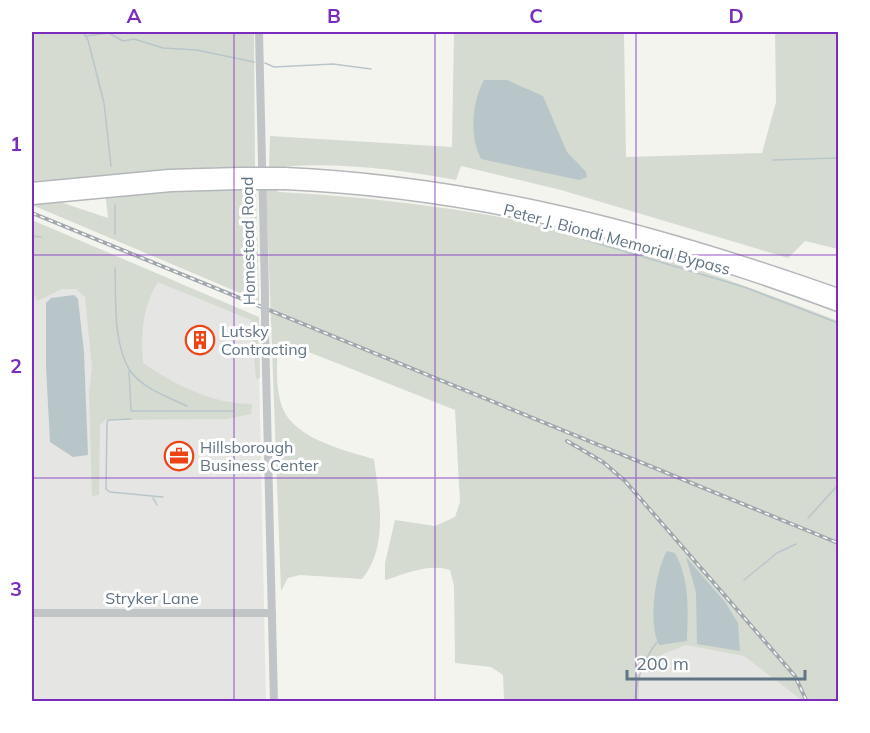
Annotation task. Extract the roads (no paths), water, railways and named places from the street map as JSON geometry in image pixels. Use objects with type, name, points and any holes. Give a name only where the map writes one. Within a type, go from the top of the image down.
[{"type":"highway","name":"Peter J. Biondi Memorial Bypass","points":[[32,189],[170,176],[406,184],[528,204],[656,235],[838,296]]},
{"type":"highway","name":"Peter J. Biondi Memorial Bypass","points":[[32,198],[241,178]]},
{"type":"highway","name":"Peter J. Biondi Memorial Bypass","points":[[285,179],[405,192],[534,214],[678,253],[838,305]]},
{"type":"street","name":"Homestead Road","points":[[259,32],[274,702]]},
{"type":"street","name":"Stryker Lane","points":[[32,613],[272,613]]},
{"type":"waterway","points":[[83,32],[88,40],[104,103],[111,166]]},
{"type":"waterway","points":[[86,36],[109,33],[123,41],[134,39],[163,48],[197,50],[254,62]]},
{"type":"waterway","points":[[265,63],[274,67],[333,64],[371,69]]},
{"type":"waterway","points":[[773,160],[838,158]]},
{"type":"waterway","points":[[115,205],[115,234]]},
{"type":"waterway","points":[[32,236],[41,237]]},
{"type":"waterway","points":[[583,239],[744,287],[838,323]]},
{"type":"waterway","points":[[115,268],[118,333],[120,346],[129,369],[140,382],[187,406]]},
{"type":"waterway","points":[[129,371],[131,411],[233,411]]},
{"type":"waterway","points":[[131,419],[107,422],[106,489],[110,492],[163,497]]},
{"type":"waterway","points":[[808,518],[838,485]]},
{"type":"waterway","points":[[153,498],[157,505]]},
{"type":"waterway","points":[[744,580],[777,553],[796,544]]},
{"type":"waterway","points":[[635,702],[642,670],[657,642]]},
{"type":"railway","points":[[32,213],[838,543]]},
{"type":"railway","points":[[567,441],[603,462],[625,481],[795,676],[807,702]]},
{"type":"place","name":"Lutsky Contracting","points":[[200,340]]},
{"type":"place","name":"Hillsborough Business Center","points":[[179,456]]}]
